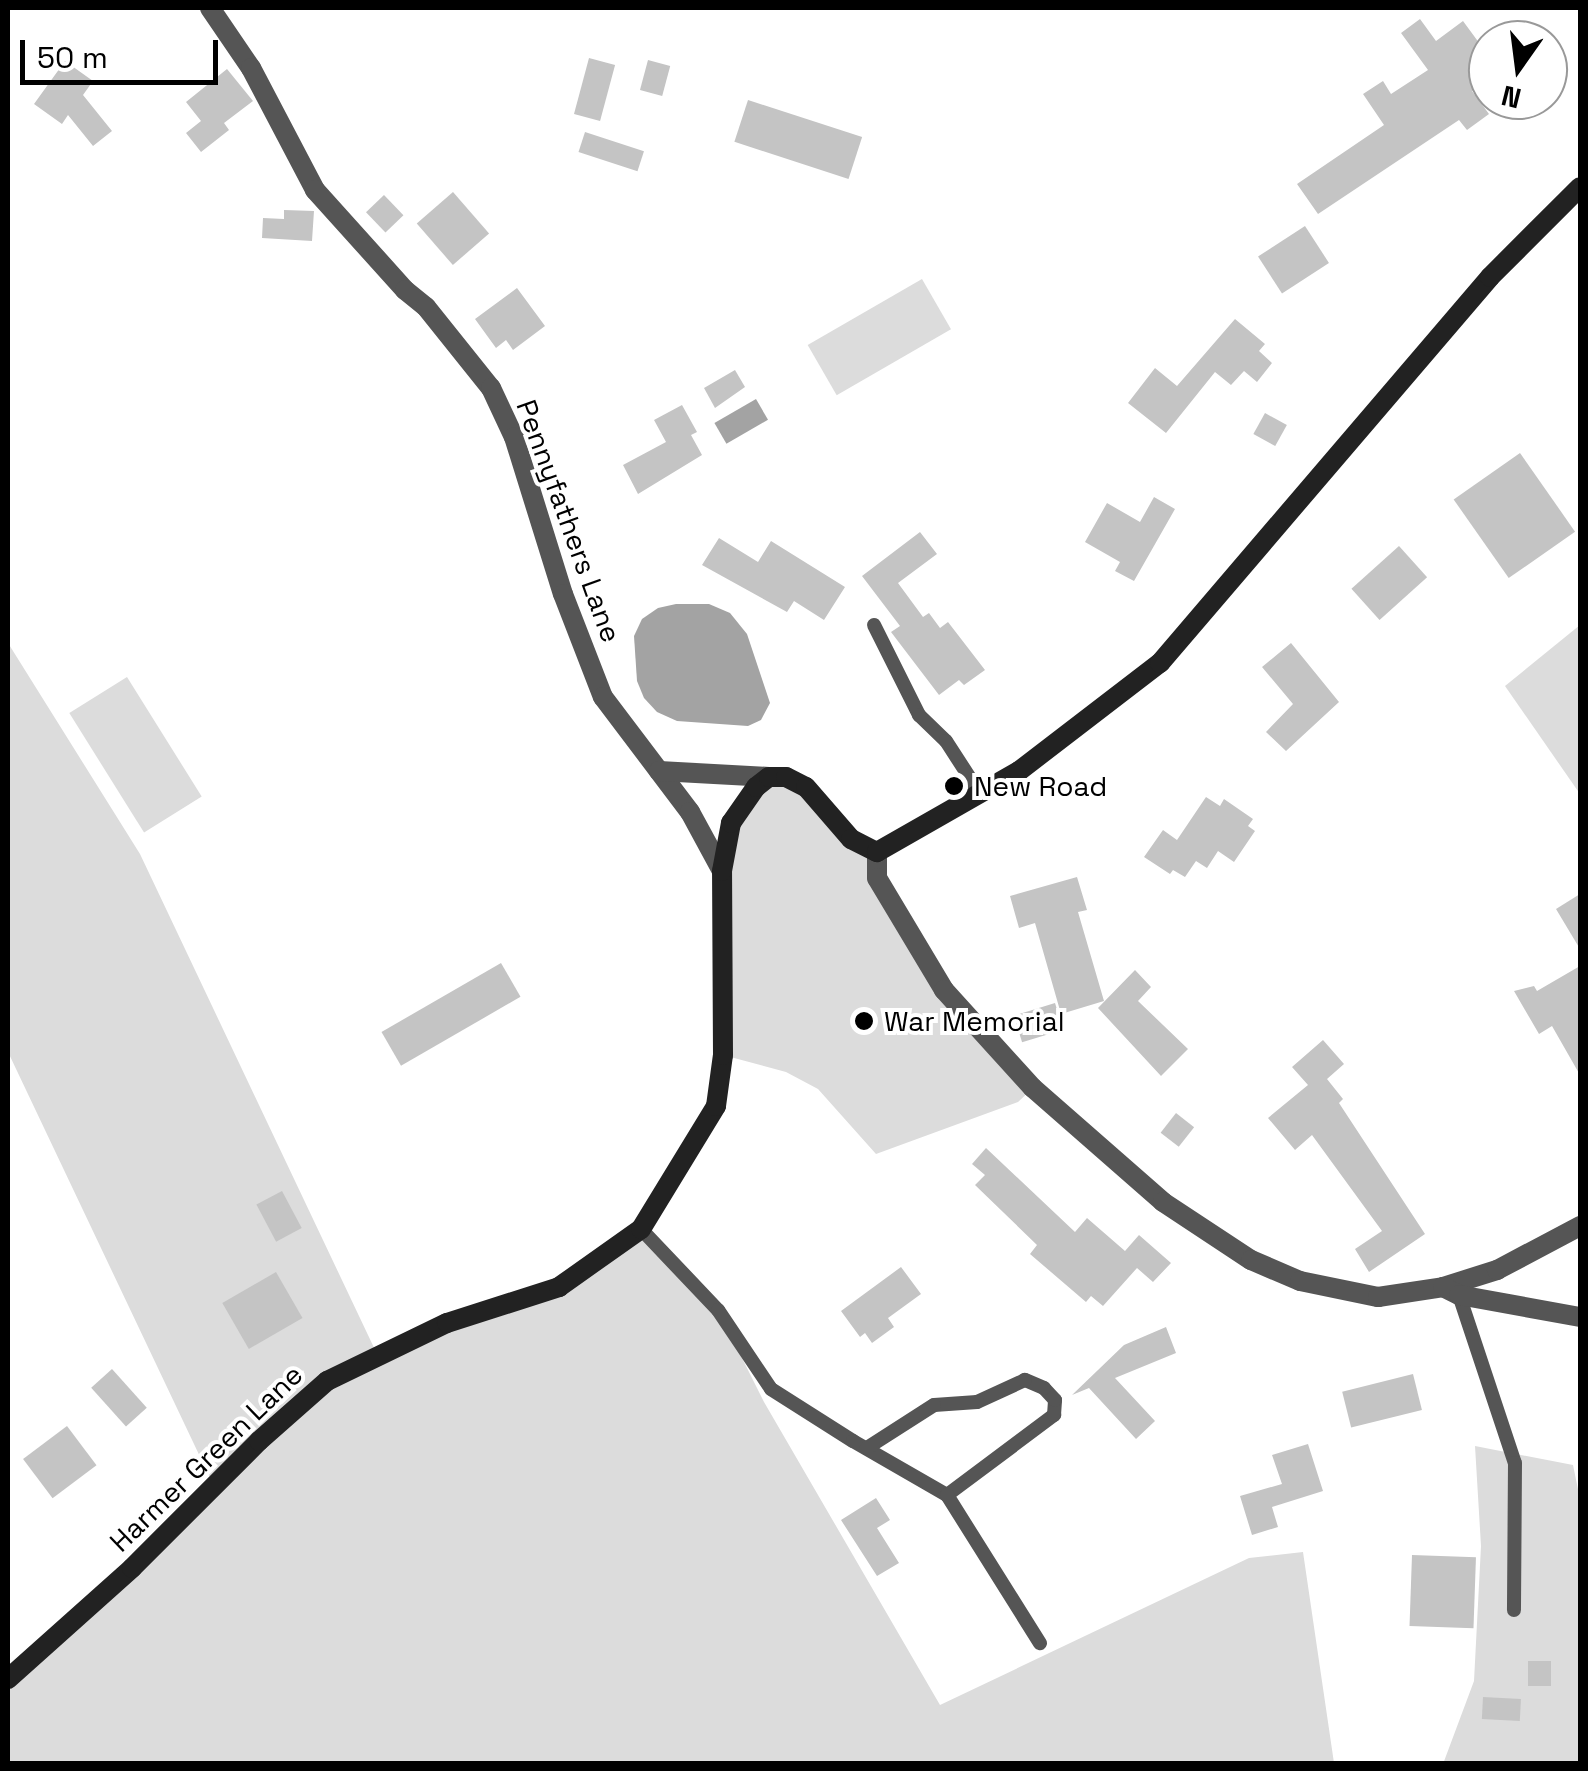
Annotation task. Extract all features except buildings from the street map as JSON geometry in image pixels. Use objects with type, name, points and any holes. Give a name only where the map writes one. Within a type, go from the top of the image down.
[{"type":"street","name":"Pennyfathers Lane","points":[[210,8],[251,68],[315,190],[426,307],[490,388],[514,437],[563,594],[604,697],[690,812],[722,871]]},
{"type":"street","points":[[877,852],[981,795],[1160,664],[1490,278],[1580,188]]},
{"type":"street","points":[[659,771],[786,778],[806,788],[851,840],[877,852]]},
{"type":"street","name":"Harmer Green Lane","points":[[8,1679],[132,1568],[259,1441],[327,1381],[447,1323],[559,1287],[641,1229],[716,1106],[724,1055],[722,871],[731,823],[756,787],[769,777]]},
{"type":"street","points":[[877,852],[877,878],[944,990],[1036,1092],[1163,1202],[1238,1252],[1300,1282],[1378,1297],[1451,1291],[1580,1317]]},
{"type":"street","points":[[1451,1291],[1580,1226]]},
{"type":"lane","points":[[874,625],[919,715],[946,741],[981,795]]},
{"type":"lane","points":[[641,1229],[718,1310],[771,1389],[947,1495],[1040,1643]]},
{"type":"lane","points":[[1451,1291],[1515,1463],[1514,1610]]},
{"type":"lane","points":[[867,1448],[934,1406],[977,1402],[1024,1380],[1044,1388],[1055,1400],[1054,1415],[947,1495]]},
{"type":"shaded area","points":[[922,279],[951,329],[837,395],[808,345]]},
{"type":"shaded area","points":[[756,399],[768,420],[726,444],[714,423]]},
{"type":"shaded area","points":[[709,604],[730,613],[747,634],[770,703],[761,720],[748,726],[677,721],[657,712],[644,698],[637,681],[634,636],[642,619],[658,608]]},
{"type":"shaded area","points":[[1580,625],[1580,794],[1505,686]]},
{"type":"shaded area","points":[[8,643],[140,854],[377,1354],[526,1298],[641,1229],[718,1310],[764,1402],[940,1705],[1249,1558],[1303,1552],[1334,1763],[8,1763],[8,1679],[212,1482],[8,1052]]},
{"type":"shaded area","points":[[127,677],[202,797],[144,833],[69,713]]},
{"type":"shaded area","points":[[786,777],[863,848],[906,929],[1033,1088],[1018,1102],[876,1154],[818,1089],[786,1072],[723,1055],[722,871],[756,787]]},
{"type":"shaded area","points":[[1475,1446],[1573,1465],[1580,1499],[1580,1763],[1443,1764],[1474,1681],[1481,1546]]},
{"type":"place","name":"New Road","points":[[954,786]]},
{"type":"place","name":"War Memorial","points":[[864,1021]]}]
